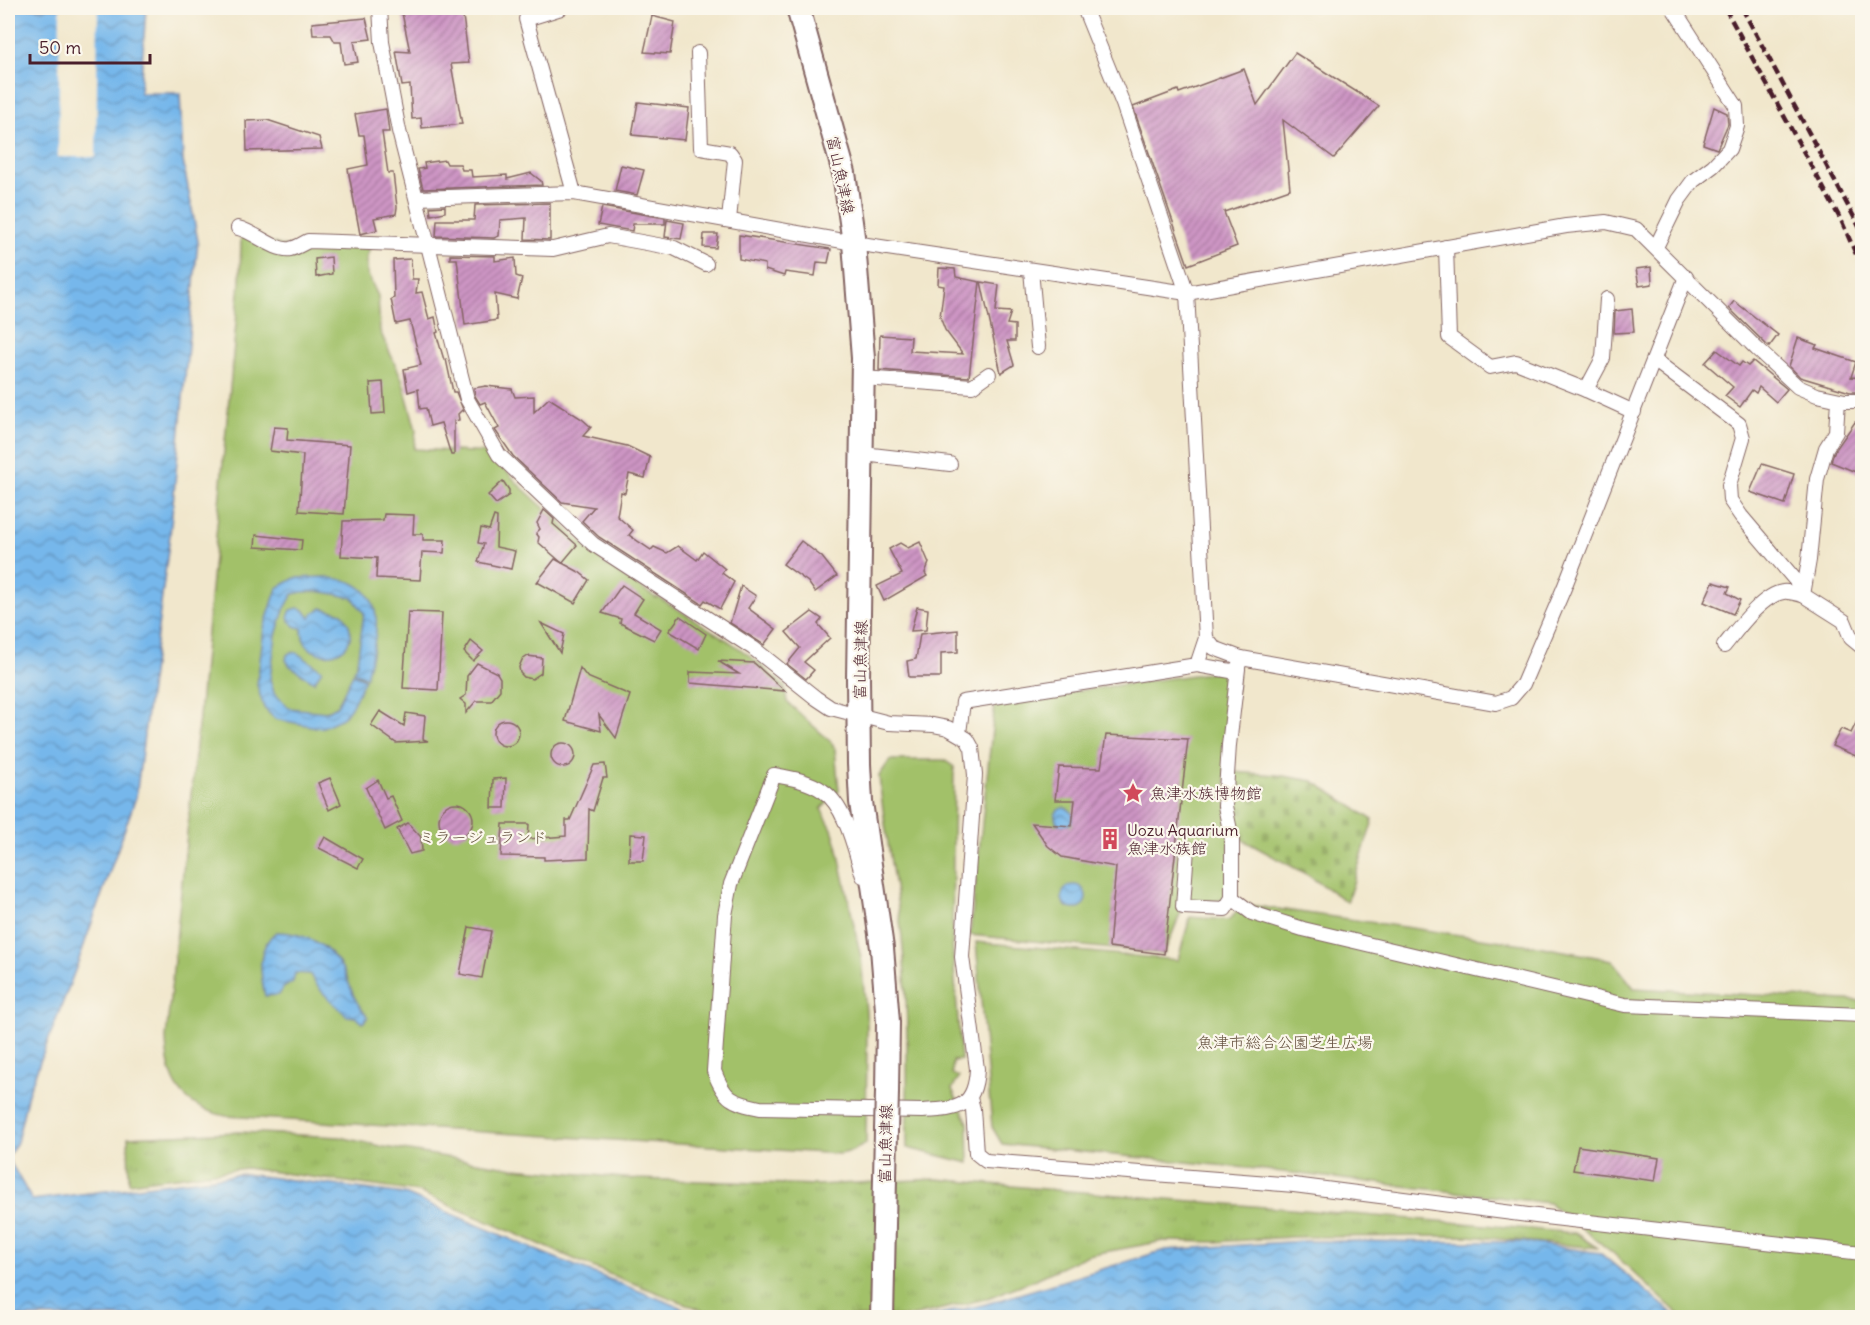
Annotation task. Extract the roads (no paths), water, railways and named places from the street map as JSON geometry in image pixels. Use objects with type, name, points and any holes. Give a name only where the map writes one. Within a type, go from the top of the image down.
[{"type":"main road","name":"富山魚津線","points":[[798,8],[844,173],[854,243],[863,378],[858,715],[861,802],[881,936],[888,1022],[882,1317]]},
{"type":"street","points":[[380,8],[382,42],[399,131],[467,399],[499,455],[593,544],[753,648],[831,708],[890,723],[948,728],[967,739],[972,748],[975,775],[962,957],[977,1070],[976,1088],[970,1098],[961,1105],[948,1110],[760,1108],[735,1102],[721,1089],[714,1071],[725,915],[731,884],[774,775],[811,784],[825,792],[834,801],[842,814],[857,857],[881,936]]},
{"type":"street","points":[[561,8],[526,19],[574,193]]},
{"type":"street","points":[[1084,8],[1123,104],[1187,293],[1206,638],[1197,665]]},
{"type":"street","points":[[1656,247],[1679,200],[1693,181],[1713,166],[1729,149],[1737,126],[1736,106],[1674,8]]},
{"type":"street","points":[[698,53],[701,148],[730,153],[735,160],[729,220]]},
{"type":"street","points":[[417,198],[574,193],[854,243],[1187,293],[1566,226],[1606,222],[1636,229],[1798,387],[1838,400],[1863,401]]},
{"type":"street","points":[[238,228],[250,230],[272,245],[289,249],[308,242],[553,249],[608,237],[674,248],[706,264]]},
{"type":"street","points":[[1446,247],[1449,337],[1490,367],[1516,362],[1634,412]]},
{"type":"street","points":[[1031,270],[1038,347]]},
{"type":"street","points":[[1206,638],[1214,648],[1239,663],[1496,703],[1511,698],[1523,684],[1564,588],[1686,277]]},
{"type":"street","points":[[1586,390],[1603,358],[1607,299]]},
{"type":"street","points":[[1654,360],[1739,424],[1743,438],[1729,485],[1731,500],[1741,516],[1797,582],[1803,595]]},
{"type":"street","points":[[863,378],[972,386],[989,374]]},
{"type":"street","points":[[1803,595],[1817,479],[1826,448],[1836,432],[1838,400]]},
{"type":"street","points":[[863,454],[950,464]]},
{"type":"street","points":[[1724,646],[1753,611],[1770,598],[1783,592],[1803,595],[1844,621],[1851,638],[1863,647]]},
{"type":"street","points":[[959,733],[963,702],[1197,665],[1231,671],[1239,663]]},
{"type":"street","points":[[1187,848],[1183,907],[1225,909],[1232,898],[1232,840],[1226,806],[1229,745],[1239,663]]},
{"type":"street","points":[[1232,898],[1252,913],[1303,929],[1625,1005],[1863,1014]]},
{"type":"street","points":[[970,1098],[976,1153],[986,1161],[1294,1185],[1536,1216],[1863,1253]]},
{"type":"water","points":[[8,8],[146,8],[140,93],[180,93],[183,161],[198,241],[170,535],[136,797],[76,968],[28,1093],[17,1142],[8,1158]]},
{"type":"water","points":[[326,577],[353,583],[365,591],[372,601],[375,613],[375,639],[366,677],[353,672],[357,663],[364,613],[353,598],[323,592],[301,592],[293,594],[284,610],[276,635],[270,679],[274,693],[289,708],[326,712],[337,706],[353,674],[365,679],[353,704],[343,718],[321,728],[275,719],[264,708],[257,685],[264,628],[277,588],[295,578]]},
{"type":"water","points":[[298,608],[304,610],[310,618],[313,613],[322,608],[342,613],[350,628],[350,640],[344,649],[334,654],[323,654],[312,650],[305,642],[302,628],[293,625],[288,617],[291,610]]},
{"type":"water","points":[[291,652],[297,653],[322,670],[314,682],[290,666],[286,660],[287,655]]},
{"type":"water","points":[[1064,808],[1070,811],[1073,817],[1070,823],[1064,826],[1058,823],[1055,817],[1058,811]]},
{"type":"water","points":[[1074,885],[1083,888],[1086,897],[1083,906],[1074,909],[1065,906],[1062,897],[1065,888]]},
{"type":"water","points":[[276,932],[305,937],[330,952],[346,975],[356,1001],[368,1017],[363,1023],[355,1017],[347,1016],[321,991],[310,974],[295,973],[293,982],[283,988],[279,995],[265,996],[261,970],[262,953]]},
{"type":"water","points":[[8,1158],[32,1200],[244,1174],[405,1194],[543,1253],[705,1317],[8,1317]]},
{"type":"water","points":[[1305,1241],[1524,1242],[1600,1253],[1677,1317],[926,1317],[983,1305],[1165,1250]]},
{"type":"railway","points":[[1725,8],[1842,222],[1862,268]]},
{"type":"railway","points":[[1742,8],[1862,232]]},
{"type":"place","name":"魚津水族博物館","points":[[1133,793]]},
{"type":"place","name":"Uozu Aquarium 魚津水族館","points":[[1110,839]]},
{"type":"park label","name":"ミラージュランド","points":[[483,837]]},
{"type":"park label","name":"魚津市総合公園芝生広場","points":[[1285,1042]]}]
